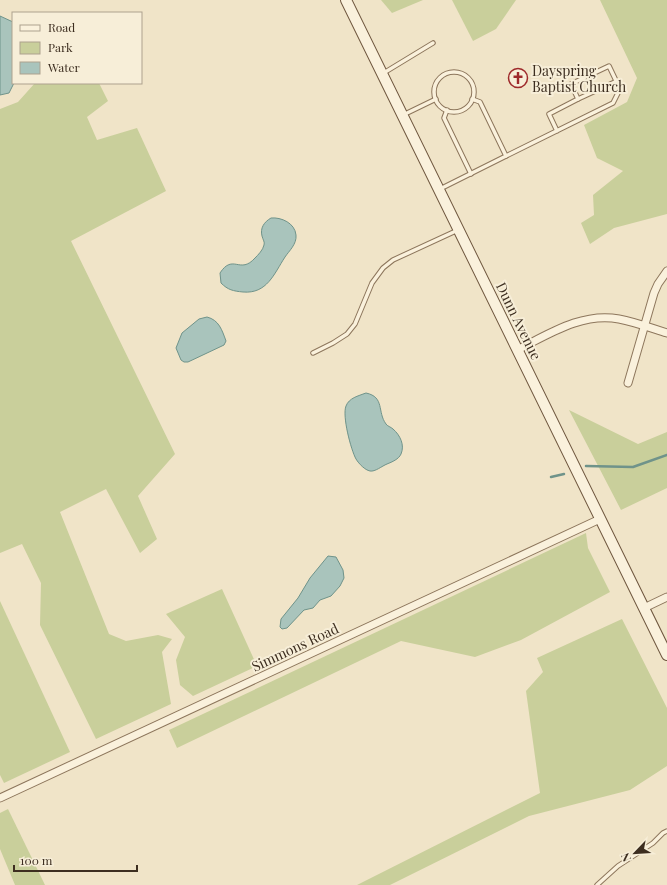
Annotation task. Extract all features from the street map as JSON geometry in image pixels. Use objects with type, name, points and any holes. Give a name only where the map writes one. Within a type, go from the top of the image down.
[{"type":"main road","name":"Dunn Avenue","points":[[346,0],[667,655]]},
{"type":"street","points":[[628,383],[654,293],[667,271]]},
{"type":"street","points":[[517,350],[565,326],[582,320],[598,318],[619,319],[667,333]]},
{"type":"street","name":"Simmons Road","points":[[0,798],[600,519]]},
{"type":"street","points":[[644,608],[667,597]]},
{"type":"lane","points":[[382,74],[433,43]]},
{"type":"lane","points":[[439,190],[613,104],[620,89],[609,66],[571,84],[578,99]]},
{"type":"lane","points":[[451,73],[458,73],[464,75],[473,86],[474,92],[472,99],[465,109],[459,111],[447,110],[442,107],[436,99],[434,91],[439,79],[451,73]]},
{"type":"lane","points":[[557,131],[549,114],[617,81]]},
{"type":"lane","points":[[402,115],[436,99]]},
{"type":"lane","points":[[472,99],[480,102],[506,156]]},
{"type":"lane","points":[[447,110],[444,118],[471,174]]},
{"type":"lane","points":[[313,353],[347,334],[354,324],[372,283],[383,268],[393,260],[459,230]]},
{"type":"lane","points":[[597,885],[618,866],[654,843],[662,833],[667,831]]},
{"type":"green space","points":[[381,0],[423,0],[392,13]]},
{"type":"green space","points":[[452,0],[516,0],[496,29],[473,41]]},
{"type":"green space","points":[[600,0],[667,0],[667,214],[614,228],[590,244],[581,223],[594,215],[593,195],[623,171],[597,158],[584,125],[627,102],[637,78]]},
{"type":"green space","points":[[34,84],[100,84],[108,101],[87,117],[97,140],[137,128],[166,191],[71,241],[175,454],[138,496],[157,539],[140,553],[106,489],[60,512],[109,634],[126,641],[158,635],[172,639],[162,652],[171,704],[96,739],[40,625],[41,583],[22,544],[0,553],[0,109],[18,102]]},
{"type":"green space","points":[[569,410],[638,444],[667,432],[667,488],[621,510]]},
{"type":"green space","points":[[586,533],[588,548],[610,592],[521,640],[475,657],[401,641],[177,748],[169,730]]},
{"type":"green space","points":[[222,589],[257,666],[193,696],[180,685],[176,660],[185,637],[166,614]]},
{"type":"green space","points":[[0,601],[70,752],[4,783],[0,775]]},
{"type":"green space","points":[[622,619],[667,708],[667,766],[630,790],[529,816],[390,885],[357,885],[540,793],[526,691],[543,672],[537,658]]},
{"type":"green space","points":[[8,809],[45,885],[15,885],[0,849],[0,813]]},
{"type":"water","points":[[0,16],[12,22],[12,84],[14,84],[9,93],[0,95]]},
{"type":"water","points":[[271,218],[283,220],[293,227],[296,238],[292,247],[269,282],[258,290],[243,292],[228,289],[221,283],[220,273],[229,265],[245,265],[250,263],[258,255],[263,249],[264,244],[262,228],[266,221]]},
{"type":"water","points":[[207,317],[214,320],[220,326],[226,341],[224,345],[188,362],[184,362],[181,360],[176,348],[182,333],[199,319]]},
{"type":"water","points":[[366,393],[376,398],[383,419],[387,425],[398,434],[402,444],[401,454],[397,459],[372,471],[360,465],[354,455],[345,417],[347,403]]},
{"type":"water","points":[[328,556],[336,557],[343,570],[344,578],[340,586],[331,596],[320,600],[313,608],[304,610],[287,628],[282,629],[280,627],[281,619],[298,598],[310,578]]},
{"type":"waterway","points":[[586,466],[633,467],[667,455]]},
{"type":"waterway","points":[[551,477],[564,474]]},
{"type":"place","name":"Dayspring Baptist Church","points":[[518,78]]}]
